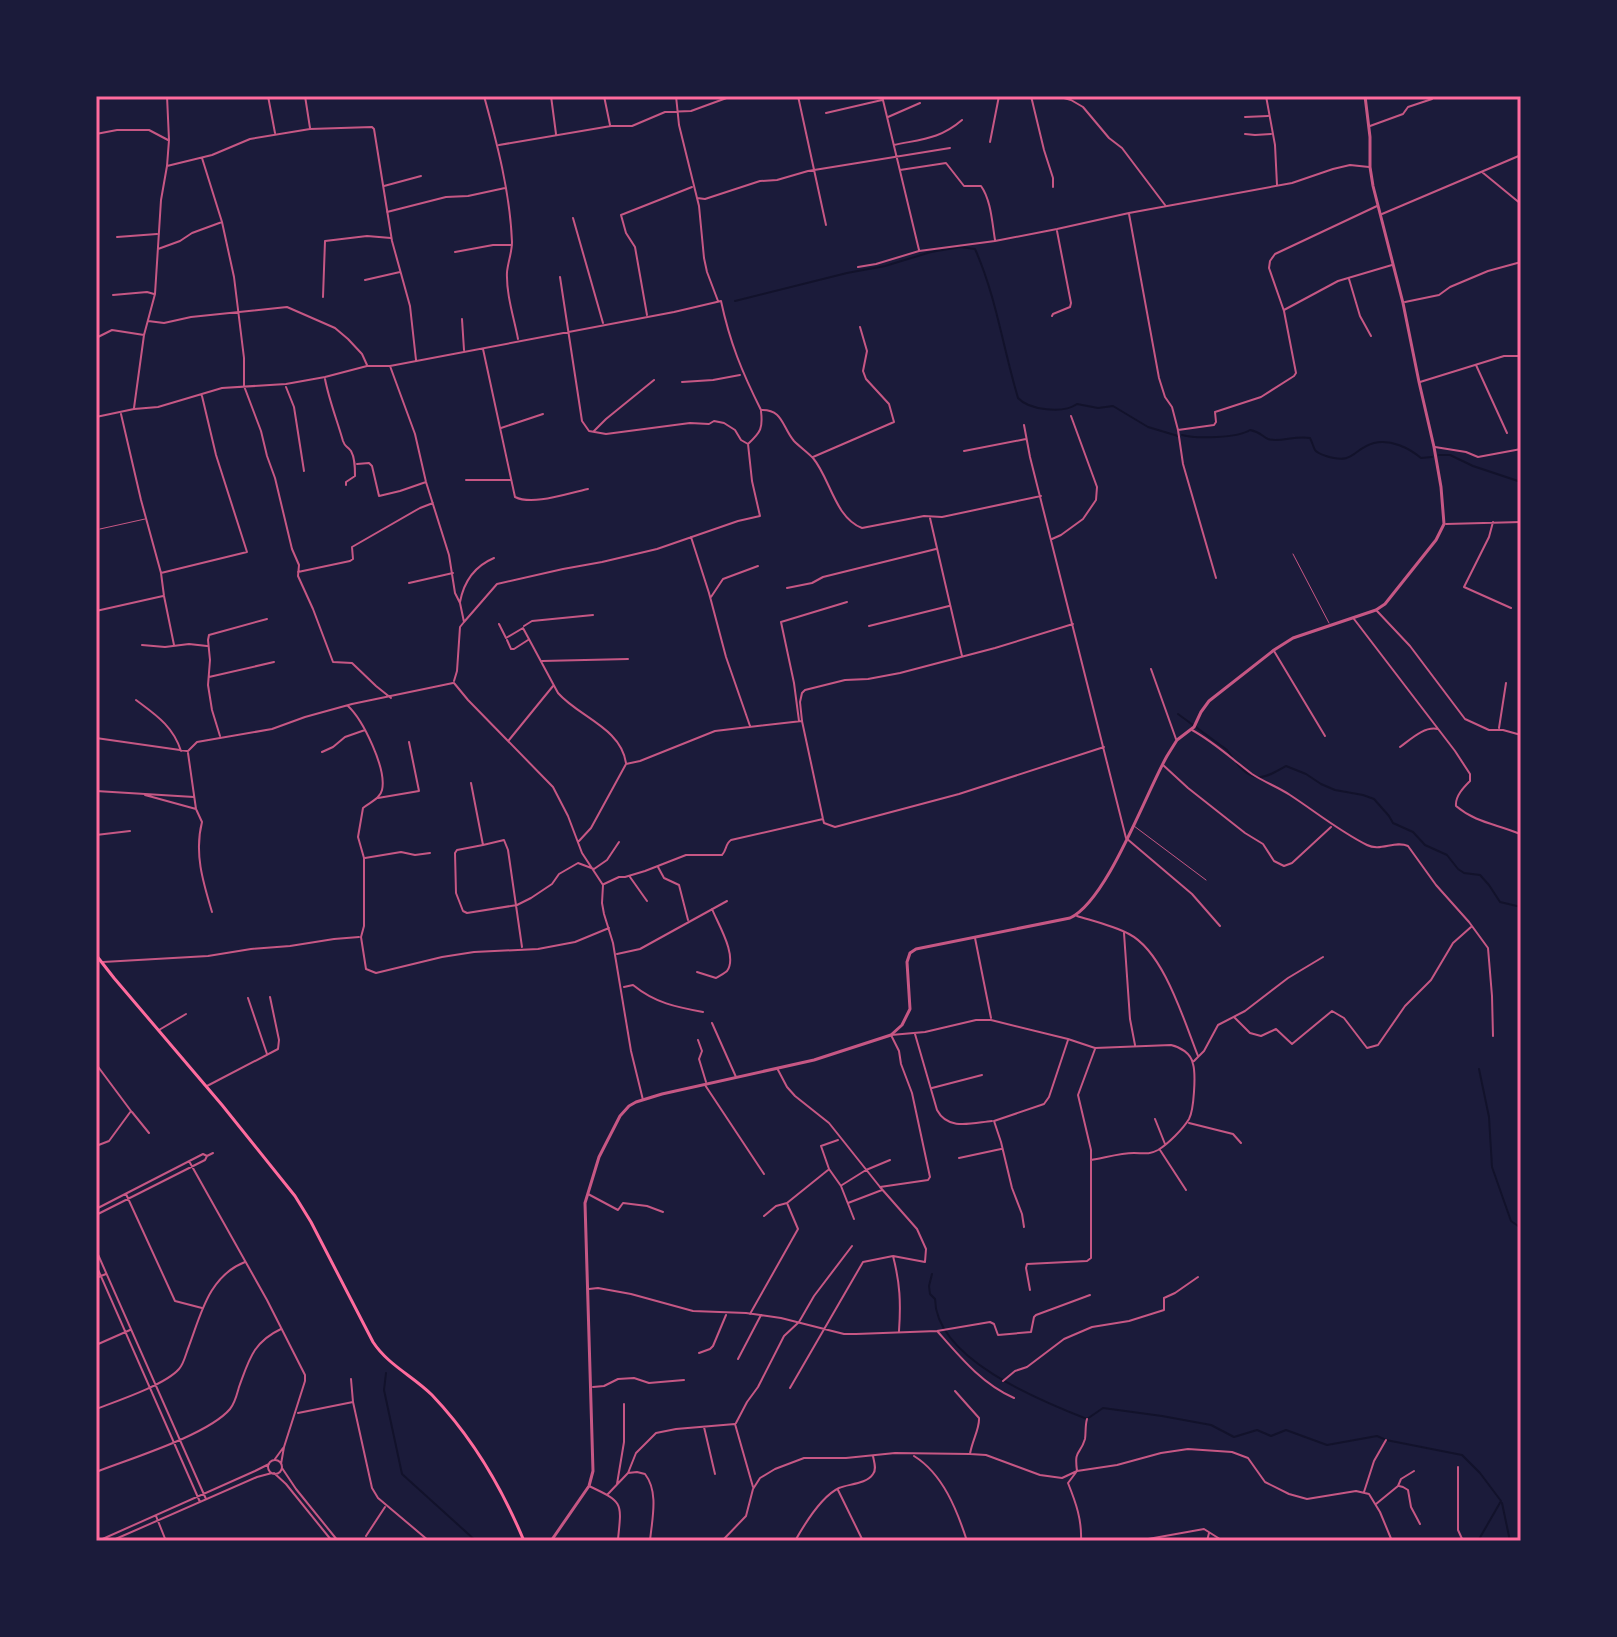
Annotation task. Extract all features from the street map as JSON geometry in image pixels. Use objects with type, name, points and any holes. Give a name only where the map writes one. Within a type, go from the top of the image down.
[{"type":"main road","points":[[96,955],[295,1196],[373,1342],[382,1355],[430,1393],[470,1441],[499,1486],[524,1541]]},
{"type":"street","points":[[134,409],[144,335],[155,294],[161,200],[169,140],[167,96]]},
{"type":"street","points":[[268,96],[275,135]]},
{"type":"street","points":[[305,96],[310,129]]},
{"type":"street","points":[[484,96],[506,188],[512,245],[507,272],[519,340]]},
{"type":"street","points":[[551,96],[556,134]]},
{"type":"street","points":[[604,96],[611,126]]},
{"type":"street","points":[[676,96],[676,111],[702,226],[704,258],[729,337],[761,410],[762,426],[748,444]]},
{"type":"street","points":[[498,145],[611,126],[638,125],[665,112],[691,111],[732,96]]},
{"type":"street","points":[[798,96],[826,225]]},
{"type":"street","points":[[990,142],[999,96]]},
{"type":"street","points":[[1266,96],[1277,186]]},
{"type":"street","points":[[891,1035],[902,1025],[910,1009],[907,962],[910,953],[929,945],[1075,916],[1100,889],[1162,765],[1177,740],[1191,729],[1209,701],[1293,638],[1376,610],[1385,604],[1436,540],[1444,524],[1441,487],[1403,303],[1370,167],[1365,96]]},
{"type":"street","points":[[1053,187],[1031,97],[1073,98],[1122,148],[1166,206]]},
{"type":"street","points":[[826,113],[882,98],[919,251]]},
{"type":"street","points":[[1369,126],[1432,99]]},
{"type":"street","points":[[887,118],[920,103]]},
{"type":"street","points":[[1245,117],[1269,116]]},
{"type":"street","points":[[894,145],[936,136],[962,120]]},
{"type":"street","points":[[167,166],[202,158],[250,139],[310,129],[369,125],[374,129],[392,238],[410,306],[416,361]]},
{"type":"street","points":[[96,134],[117,130],[149,130],[169,140]]},
{"type":"street","points":[[1245,134],[1272,134]]},
{"type":"street","points":[[697,198],[705,199],[760,181],[815,170],[950,148]]},
{"type":"street","points":[[1380,214],[1521,155]]},
{"type":"street","points":[[202,158],[228,246],[240,313],[244,386],[261,431],[299,565],[298,576],[333,662],[352,663],[391,698]]},
{"type":"street","points":[[900,170],[946,163],[964,186],[985,188],[995,241]]},
{"type":"street","points":[[858,267],[919,251],[995,241],[1292,183],[1350,165],[1370,167]]},
{"type":"street","points":[[1482,172],[1521,204]]},
{"type":"street","points":[[383,186],[421,176]]},
{"type":"street","points":[[647,316],[635,247],[626,233],[621,215],[693,187]]},
{"type":"street","points":[[387,212],[446,197],[506,188]]},
{"type":"street","points":[[1178,430],[1214,425],[1216,411],[1261,397],[1294,376],[1296,373],[1284,311],[1269,268],[1272,257],[1378,206]]},
{"type":"street","points":[[1129,213],[1159,378],[1172,407],[1183,464],[1216,578]]},
{"type":"street","points":[[573,218],[603,324]]},
{"type":"street","points":[[157,250],[222,222]]},
{"type":"street","points":[[1052,316],[1071,305],[1057,229]]},
{"type":"street","points":[[117,237],[158,234]]},
{"type":"street","points":[[323,297],[325,241],[367,236],[392,238]]},
{"type":"street","points":[[455,252],[512,245]]},
{"type":"street","points":[[1403,303],[1439,295],[1488,271],[1521,262]]},
{"type":"street","points":[[1284,311],[1338,281],[1393,265]]},
{"type":"street","points":[[365,280],[401,271]]},
{"type":"street","points":[[560,277],[585,428],[592,433],[606,434],[714,421],[735,430],[741,440],[748,444]]},
{"type":"street","points":[[1349,278],[1360,316],[1371,336]]},
{"type":"street","points":[[113,295],[155,294]]},
{"type":"street","points":[[96,402],[97,416],[121,413],[158,407],[222,388],[286,384],[367,366],[390,366],[720,301]]},
{"type":"street","points":[[148,321],[164,323],[191,317],[287,307],[335,328],[362,354],[367,366]]},
{"type":"street","points":[[462,319],[464,351]]},
{"type":"street","points":[[812,457],[894,422],[889,404],[866,379],[863,371],[867,351],[860,327]]},
{"type":"street","points":[[96,338],[112,330],[144,335]]},
{"type":"street","points":[[482,347],[515,497],[530,501],[588,489]]},
{"type":"street","points":[[1419,382],[1504,356],[1521,356]]},
{"type":"street","points":[[1476,365],[1507,433]]},
{"type":"street","points":[[390,366],[415,434],[464,622]]},
{"type":"street","points":[[682,382],[743,374]]},
{"type":"street","points":[[325,377],[344,444],[352,452],[355,464],[355,476],[346,485]]},
{"type":"street","points":[[592,433],[654,380]]},
{"type":"street","points":[[286,384],[294,407],[304,471]]},
{"type":"street","points":[[161,573],[247,552],[216,455],[201,395]]},
{"type":"street","points":[[761,410],[776,412],[793,440],[812,457],[832,495],[855,526],[862,528],[924,516],[942,517],[1041,496]]},
{"type":"street","points":[[121,413],[161,573],[174,645]]},
{"type":"street","points":[[500,428],[543,414]]},
{"type":"street","points":[[1051,539],[1083,519],[1096,500],[1097,487],[1071,416]]},
{"type":"street","points":[[1024,425],[1126,838],[1192,894],[1220,926]]},
{"type":"street","points":[[964,451],[1027,439]]},
{"type":"street","points":[[454,683],[460,627],[497,584],[657,549],[760,516],[748,444]]},
{"type":"street","points":[[1434,447],[1478,457],[1521,449]]},
{"type":"street","points":[[355,464],[369,463],[372,466],[379,496],[426,482]]},
{"type":"street","points":[[466,480],[511,480]]},
{"type":"street","points":[[298,572],[350,561],[353,559],[352,547],[434,503]]},
{"type":"street","points":[[930,517],[962,656]]},
{"type":"street","points":[[1493,522],[1489,537],[1464,587],[1511,608]]},
{"type":"street","points":[[1444,524],[1521,522]]},
{"type":"street","points":[[691,537],[750,727]]},
{"type":"street","points":[[787,588],[936,549]]},
{"type":"street","points":[[460,603],[474,571],[494,558]]},
{"type":"street","points":[[711,598],[723,579],[758,566]]},
{"type":"street","points":[[409,583],[453,573]]},
{"type":"street","points":[[96,610],[164,596]]},
{"type":"street","points":[[847,602],[781,622],[824,823],[835,827],[946,798],[1104,747]]},
{"type":"street","points":[[869,626],[950,605]]},
{"type":"street","points":[[1376,610],[1410,646],[1465,719],[1489,730],[1521,735]]},
{"type":"street","points":[[506,638],[532,621],[593,615]]},
{"type":"street","points":[[1353,618],[1470,774],[1470,781],[1458,796],[1456,806],[1480,822],[1520,834]]},
{"type":"street","points":[[220,738],[212,710],[208,677],[209,635],[267,619]]},
{"type":"street","points":[[499,624],[511,649],[529,640]]},
{"type":"street","points":[[800,722],[800,702],[805,690],[845,680],[900,673],[1073,624]]},
{"type":"street","points":[[523,628],[565,701],[615,739],[627,761],[591,828],[578,841]]},
{"type":"street","points":[[142,645],[208,646]]},
{"type":"street","points":[[1274,650],[1325,736]]},
{"type":"street","points":[[541,661],[628,659]]},
{"type":"street","points":[[208,677],[274,662]]},
{"type":"street","points":[[1151,669],[1177,740]]},
{"type":"street","points":[[96,738],[188,751],[197,742],[272,729],[348,706],[454,683]]},
{"type":"street","points":[[454,683],[553,787],[582,853],[603,885],[602,903],[616,955],[631,1051],[643,1100]]},
{"type":"street","points":[[1499,730],[1506,683]]},
{"type":"street","points":[[508,741],[554,685]]},
{"type":"street","points":[[136,700],[161,718],[175,735],[181,752]]},
{"type":"street","points":[[348,706],[355,712],[375,747],[382,784],[377,799]]},
{"type":"street","points":[[626,764],[715,731],[800,722]]},
{"type":"street","points":[[1191,729],[1256,777],[1293,796],[1352,838],[1376,849],[1394,844],[1405,843],[1408,846],[1488,948],[1493,1036]]},
{"type":"street","points":[[322,752],[345,737],[365,730]]},
{"type":"street","points":[[1400,747],[1426,730],[1439,730]]},
{"type":"street","points":[[409,742],[419,791],[377,799],[363,808],[361,816],[358,837],[364,858],[364,926],[361,937],[366,969],[376,973],[453,955],[538,949],[575,942],[609,928]]},
{"type":"street","points":[[188,751],[196,809],[202,822],[198,837],[200,867],[212,912]]},
{"type":"street","points":[[1162,765],[1245,833],[1263,844],[1274,861],[1287,865],[1332,825]]},
{"type":"street","points":[[471,783],[483,845]]},
{"type":"street","points":[[96,791],[195,797]]},
{"type":"street","points":[[140,793],[196,809]]},
{"type":"street","points":[[603,885],[686,855],[722,855],[731,840],[823,819]]},
{"type":"street","points":[[96,835],[130,831]]},
{"type":"street","points":[[522,949],[517,905],[508,850],[504,840],[457,850],[456,893],[463,911],[467,913],[517,905],[552,884],[559,874],[578,863],[594,869]]},
{"type":"street","points":[[594,869],[607,860],[619,842]]},
{"type":"street","points":[[364,858],[401,852],[415,855],[430,853]]},
{"type":"street","points":[[657,865],[664,878],[679,885],[689,921]]},
{"type":"street","points":[[630,876],[647,901]]},
{"type":"street","points":[[616,955],[640,949],[727,901]]},
{"type":"street","points":[[697,972],[716,978],[725,973],[730,965],[727,941],[711,908]]},
{"type":"street","points":[[1075,916],[1133,936],[1156,959],[1198,1056]]},
{"type":"street","points":[[1234,1017],[1250,1033],[1261,1036],[1276,1029],[1292,1044],[1332,1011],[1344,1018],[1367,1048],[1378,1045],[1405,1006],[1431,980],[1453,943],[1472,927]]},
{"type":"street","points":[[1124,932],[1135,1047]]},
{"type":"street","points":[[102,962],[208,956],[361,937]]},
{"type":"street","points":[[974,937],[991,1020]]},
{"type":"street","points":[[1193,1062],[1204,1051],[1218,1025],[1245,1011],[1288,978],[1323,957]]},
{"type":"street","points":[[622,988],[633,985],[664,1004],[703,1012]]},
{"type":"street","points":[[207,1086],[278,1049],[270,997]]},
{"type":"street","points":[[248,998],[268,1055]]},
{"type":"street","points":[[158,1030],[186,1014]]},
{"type":"street","points":[[551,1541],[589,1486],[593,1471],[587,1194],[599,1157],[620,1116],[629,1106],[705,1084],[814,1060],[891,1035],[982,1019],[1095,1048],[1171,1045],[1185,1051],[1193,1062],[1193,1111],[1188,1122],[1160,1149],[1146,1155],[1135,1153],[1091,1160]]},
{"type":"street","points":[[712,1023],[736,1077]]},
{"type":"street","points":[[915,1033],[937,1110],[941,1119],[950,1124],[994,1121],[1044,1104],[1068,1039]]},
{"type":"street","points":[[847,1203],[881,1189],[928,1180],[930,1177],[912,1093],[891,1035]]},
{"type":"street","points":[[698,1040],[705,1084],[764,1174]]},
{"type":"street","points":[[1030,1290],[1026,1265],[1087,1261],[1091,1258],[1091,1150],[1078,1095],[1095,1048]]},
{"type":"street","points":[[96,1064],[149,1133]]},
{"type":"street","points":[[776,1068],[787,1087],[824,1119],[917,1229],[926,1249],[925,1262],[893,1256],[863,1262],[790,1388]]},
{"type":"street","points":[[931,1088],[982,1075]]},
{"type":"street","points":[[96,1146],[109,1141],[131,1111]]},
{"type":"street","points":[[1155,1119],[1165,1144]]},
{"type":"street","points":[[994,1121],[1024,1227]]},
{"type":"street","points":[[1188,1122],[1233,1134],[1241,1143]]},
{"type":"street","points":[[841,1139],[821,1146],[854,1219]]},
{"type":"street","points":[[959,1158],[1003,1149]]},
{"type":"street","points":[[1160,1149],[1186,1190]]},
{"type":"street","points":[[96,1215],[192,1167],[213,1153]]},
{"type":"street","points":[[96,1209],[203,1154],[207,1156]]},
{"type":"street","points":[[841,1186],[866,1170],[890,1160]]},
{"type":"street","points":[[98,1541],[257,1477],[279,1472],[305,1381],[282,1328],[189,1161]]},
{"type":"street","points":[[764,1216],[776,1206],[787,1203],[829,1169]]},
{"type":"street","points":[[126,1194],[175,1301],[203,1308]]},
{"type":"street","points":[[587,1194],[618,1210],[623,1203],[663,1212]]},
{"type":"street","points":[[750,1314],[798,1229],[787,1203]]},
{"type":"street","points":[[753,1489],[735,1424],[784,1336],[799,1322],[814,1296],[852,1246]]},
{"type":"street","points":[[96,1250],[206,1499]]},
{"type":"street","points":[[893,1256],[900,1281],[899,1333]]},
{"type":"street","points":[[96,1409],[149,1388],[181,1368],[206,1299],[220,1277],[246,1262]]},
{"type":"street","points":[[96,1265],[200,1502]]},
{"type":"street","points":[[96,1278],[106,1273]]},
{"type":"street","points":[[1003,1381],[1064,1339],[1092,1327],[1129,1321],[1164,1310],[1164,1298],[1198,1277]]},
{"type":"street","points":[[588,1289],[631,1294],[693,1311],[761,1315],[844,1334],[937,1331],[990,1322],[998,1335],[1031,1332],[1036,1315],[1090,1295]]},
{"type":"street","points":[[699,1353],[713,1346],[728,1312]]},
{"type":"street","points":[[738,1359],[761,1315]]},
{"type":"street","points":[[96,1472],[179,1440],[220,1419],[232,1406],[257,1344],[282,1328]]},
{"type":"street","points":[[96,1345],[131,1330]]},
{"type":"street","points":[[937,1331],[979,1375],[1014,1398]]},
{"type":"street","points":[[592,1387],[604,1386],[618,1379],[634,1378],[649,1383],[684,1380]]},
{"type":"street","points":[[351,1379],[372,1488],[386,1506],[429,1541]]},
{"type":"street","points":[[955,1391],[979,1418],[970,1454]]},
{"type":"street","points":[[296,1413],[353,1402]]},
{"type":"street","points":[[617,1485],[624,1442],[624,1404]]},
{"type":"street","points":[[1081,1541],[1082,1525],[1068,1483],[1077,1471],[1075,1455],[1085,1438],[1087,1419]]},
{"type":"street","points":[[607,1495],[628,1473],[636,1453],[656,1433],[735,1424]]},
{"type":"street","points":[[704,1426],[715,1474]]},
{"type":"street","points":[[1364,1493],[1374,1461],[1386,1440]]},
{"type":"street","points":[[111,1541],[269,1464],[284,1447]]},
{"type":"street","points":[[722,1541],[746,1516],[753,1489],[760,1478],[804,1458],[895,1453],[986,1455],[1040,1475],[1062,1478],[1077,1471],[1188,1449],[1232,1452],[1248,1458],[1265,1482],[1307,1499],[1356,1491],[1369,1494],[1392,1541]]},
{"type":"street","points":[[912,1454],[927,1464],[944,1488],[958,1513],[967,1541]]},
{"type":"street","points":[[795,1541],[828,1496],[837,1489],[873,1475],[873,1456]]},
{"type":"street","points":[[274,1460],[282,1466],[296,1489],[338,1541]]},
{"type":"street","points":[[269,1464],[268,1468],[332,1541]]},
{"type":"street","points":[[1458,1467],[1458,1530],[1463,1541]]},
{"type":"street","points":[[1376,1505],[1398,1486],[1401,1479],[1414,1471]]},
{"type":"street","points":[[628,1473],[645,1474],[653,1488],[650,1541]]},
{"type":"street","points":[[589,1486],[617,1503],[621,1512],[618,1539]]},
{"type":"street","points":[[1398,1486],[1408,1490],[1411,1507],[1420,1524]]},
{"type":"street","points":[[291,1492],[296,1489]]},
{"type":"street","points":[[837,1489],[863,1541]]},
{"type":"street","points":[[366,1536],[386,1506]]},
{"type":"street","points":[[157,1518],[166,1541]]},
{"type":"street","points":[[324,1531],[328,1528]]},
{"type":"street","points":[[1137,1541],[1204,1529],[1223,1541]]},
{"type":"street","points":[[1207,1541],[1209,1532]]},
{"type":"lane","points":[[100,529],[146,519]]},
{"type":"lane","points":[[1293,554],[1330,625]]},
{"type":"lane","points":[[1133,825],[1206,880]]},
{"type":"waterway","points":[[735,301],[885,266],[931,252],[960,247],[975,249],[994,304],[1018,398],[1046,409],[1063,409],[1077,404],[1098,408],[1113,406],[1148,427],[1178,436]]},
{"type":"waterway","points":[[1182,435],[1217,437],[1250,430],[1273,440],[1310,438],[1317,452],[1343,459],[1374,443],[1387,442],[1421,458],[1432,457]]},
{"type":"waterway","points":[[1439,455],[1450,455],[1521,482]]},
{"type":"waterway","points":[[1178,714],[1232,757]]},
{"type":"waterway","points":[[1236,762],[1254,777],[1272,774],[1286,766],[1335,790],[1374,799],[1393,823],[1413,832],[1425,845],[1447,855],[1464,873],[1480,875],[1500,902],[1521,907]]},
{"type":"waterway","points":[[1479,1069],[1489,1117],[1492,1167],[1511,1221],[1521,1228]]},
{"type":"waterway","points":[[932,1274],[930,1294],[935,1299],[940,1321],[952,1340],[971,1358],[1018,1389],[1087,1419],[1103,1408],[1211,1425],[1234,1437],[1257,1430],[1271,1436],[1286,1430],[1327,1445],[1377,1436],[1462,1455],[1501,1501],[1478,1541]]},
{"type":"waterway","points":[[386,1373],[384,1390],[402,1474],[476,1541]]},
{"type":"waterway","points":[[1502,1503],[1510,1541]]}]
